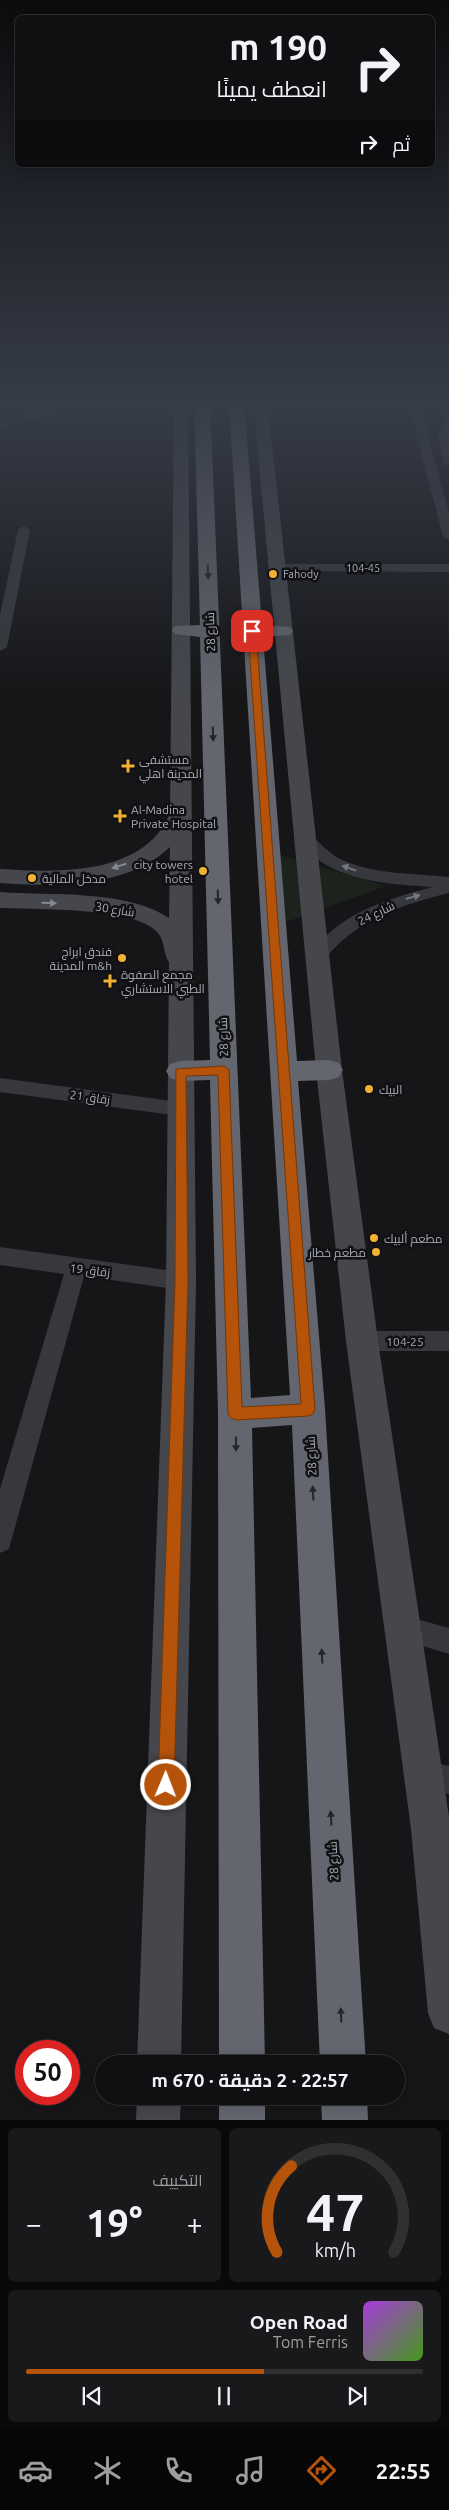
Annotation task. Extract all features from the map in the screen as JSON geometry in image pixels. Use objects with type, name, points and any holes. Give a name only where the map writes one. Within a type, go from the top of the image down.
[{"type":"highway","name":"شارع 28","points":[[199,500],[196,631],[224,1070],[236,1414],[242,2055]]},
{"type":"highway","name":"شارع 28","points":[[252,500],[252,631],[308,1409],[343,2055]]},
{"type":"highway","points":[[252,631],[284,630]]},
{"type":"highway","points":[[180,1072],[224,1070]]},
{"type":"highway","points":[[284,1071],[329,1070]]},
{"type":"highway","points":[[236,1414],[308,1409]]},
{"type":"highway","points":[[242,2105],[242,2120]]},
{"type":"highway","points":[[344,2105],[345,2120]]},
{"type":"main road","points":[[159,2055],[181,1281],[180,814],[196,631],[187,500]]},
{"type":"main road","points":[[267,500],[284,630],[316,959],[362,1341],[402,1628],[436,1777],[439,1902],[449,2013]]},
{"type":"main road","points":[[0,876],[62,877],[90,873],[122,865],[141,858],[157,847],[167,837],[180,814]]},
{"type":"main road","name":"شارع 30","points":[[0,900],[111,907],[153,917],[166,927],[172,938],[180,984]]},
{"type":"main road","points":[[158,2105],[158,2120]]},
{"type":"street","points":[[442,500],[449,536]]},
{"type":"street","points":[[0,646],[24,530]]},
{"type":"street","name":"104-45","points":[[277,568],[449,568]]},
{"type":"street","points":[[305,838],[317,853],[333,862],[360,872],[399,879],[449,882]]},
{"type":"street","name":"شارع 24","points":[[316,959],[330,938],[348,927],[407,898],[449,888]]},
{"type":"street","name":"زقاق 21","points":[[0,1085],[180,1109]]},
{"type":"street","name":"زقاق 19","points":[[0,1256],[181,1281]]},
{"type":"street","points":[[0,1541],[6,1493],[76,1268]]},
{"type":"street","name":"104-25","points":[[362,1341],[449,1341]]},
{"type":"street","points":[[402,1628],[449,1641]]},
{"type":"shaded area","points":[[280,855],[386,886],[286,922]]},
{"type":"place","name":"Fahody","points":[[273,574]]},
{"type":"place","name":"مستشفى المدينة اهلي","points":[[128,766]]},
{"type":"place","name":"Al-Madina Private Hospital","points":[[120,816]]},
{"type":"place","name":"city towers hotel","points":[[203,871]]},
{"type":"place","name":"مدخل المالية","points":[[32,878]]},
{"type":"place","name":"فندق ابراج المدينة m&h","points":[[122,958]]},
{"type":"place","name":"مجمع الصفوة الطبي الاستشاري","points":[[110,981]]},
{"type":"place","name":"البيك","points":[[369,1089]]},
{"type":"place","name":"مطعم ألبيك","points":[[374,1238]]},
{"type":"place","name":"مطعم خطار","points":[[376,1252]]},
{"type":"route","points":[[166,1785],[181,1281],[180,1072],[224,1070],[236,1414],[308,1409],[252,631]]}]
